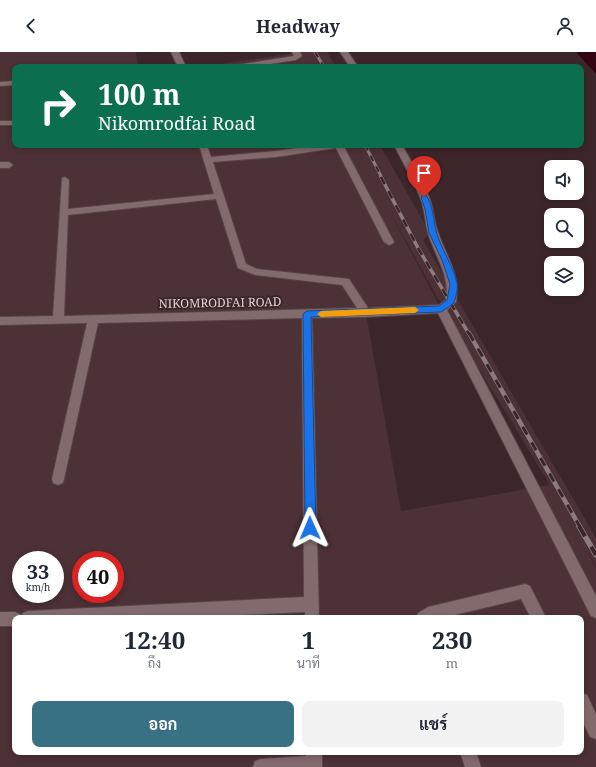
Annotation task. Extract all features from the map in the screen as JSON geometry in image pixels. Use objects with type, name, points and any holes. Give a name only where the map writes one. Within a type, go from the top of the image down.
[{"type":"street","points":[[175,52],[181,64]]},
{"type":"street","points":[[344,52],[352,64]]},
{"type":"street","points":[[252,64],[296,55]]},
{"type":"street","points":[[0,84],[12,83]]},
{"type":"street","points":[[0,123],[12,123]]},
{"type":"street","points":[[204,148],[242,266],[255,272],[345,282],[366,312]]},
{"type":"street","points":[[273,148],[276,154]]},
{"type":"street","points":[[207,160],[276,154],[318,148]]},
{"type":"street","points":[[341,148],[390,242]]},
{"type":"street","points":[[400,148],[420,184],[428,209],[433,233],[446,260],[454,284],[450,302],[441,309],[596,611]]},
{"type":"street","points":[[58,319],[65,180]]},
{"type":"street","points":[[64,212],[219,196]]},
{"type":"street","name":"NIKOMRODFAI ROAD","points":[[0,321],[307,314],[441,309]]},
{"type":"street","points":[[150,615],[312,611],[307,314]]},
{"type":"street","points":[[58,479],[94,318]]},
{"type":"street","points":[[427,615],[525,591],[537,615]]},
{"type":"street","points":[[0,619],[12,619]]},
{"type":"street","points":[[584,708],[596,731]]},
{"type":"street","points":[[469,755],[473,767]]},
{"type":"street","points":[[261,767],[314,761]]},
{"type":"shaded area","points":[[0,52],[136,52],[138,64],[12,64],[12,148],[382,148],[430,233],[423,240],[596,538],[596,566],[584,547],[596,568],[596,767],[0,767]],"holes":[[[391,214],[456,331],[550,485],[401,511],[366,313],[441,309]]]},
{"type":"shaded area","points":[[302,52],[327,52],[334,64],[220,64]]},
{"type":"shaded area","points":[[576,52],[596,52],[596,74]]},
{"type":"railway","points":[[315,52],[322,64]]},
{"type":"railway","points":[[367,148],[382,178]]},
{"type":"railway","points":[[381,177],[418,248],[469,334]]},
{"type":"railway","points":[[469,333],[580,527]]},
{"type":"railway","points":[[579,526],[596,555]]},
{"type":"slow traffic","points":[[321,314],[415,310]]},
{"type":"route","points":[[310,528],[307,314],[441,309],[450,302],[454,284],[446,260],[433,233],[424,197]]}]
